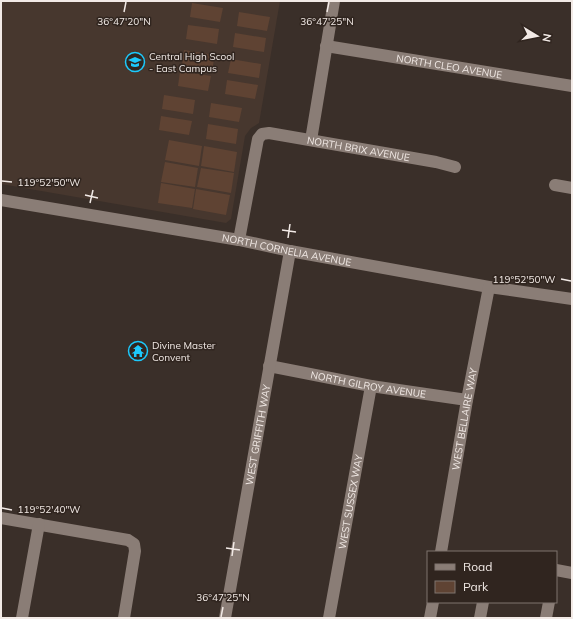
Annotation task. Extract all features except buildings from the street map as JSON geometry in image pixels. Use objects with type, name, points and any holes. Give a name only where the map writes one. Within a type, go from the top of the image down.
[{"type":"street","points":[[310,140],[334,1]]},
{"type":"street","name":"NORTH CLEO AVENUE","points":[[326,46],[572,86]]},
{"type":"street","name":"NORTH BRIX AVENUE","points":[[240,240],[258,139],[262,134],[269,133],[310,140],[436,162],[455,167]]},
{"type":"street","points":[[555,185],[572,188]]},
{"type":"street","name":"NORTH CORNELIA AVENUE","points":[[1,200],[240,240],[290,251],[489,287],[572,299]]},
{"type":"street","name":"WEST GRIFFITH WAY","points":[[225,618],[290,251]]},
{"type":"street","name":"WEST BELLAIRE WAY","points":[[441,551],[467,400],[489,287]]},
{"type":"street","name":"NORTH GILROY AVENUE","points":[[269,366],[371,386],[467,400]]},
{"type":"street","name":"WEST SUSSEX WAY","points":[[329,618],[371,386]]},
{"type":"street","points":[[1,518],[128,540],[134,544],[136,551],[124,618]]},
{"type":"street","points":[[22,618],[39,524]]},
{"type":"street","points":[[557,570],[572,573]]},
{"type":"street","points":[[430,618],[433,603]]},
{"type":"street","points":[[480,618],[483,603]]},
{"type":"street","points":[[546,618],[549,603]]},
{"type":"shaded area","name":"Central High Scool - East Campus","points":[[1,1],[280,1],[259,123],[251,128],[245,136],[231,219],[226,223],[1,184]]},
{"type":"green space","points":[[192,3],[223,8],[220,22],[190,17]]},
{"type":"green space","points":[[239,12],[270,17],[267,31],[237,26]]},
{"type":"green space","points":[[188,25],[219,29],[217,44],[186,39]]},
{"type":"green space","points":[[235,33],[266,38],[264,52],[233,47]]},
{"type":"green space","points":[[184,50],[215,55],[212,70],[182,65]]},
{"type":"green space","points":[[231,59],[261,64],[259,78],[228,73]]},
{"type":"green space","points":[[180,71],[211,76],[208,91],[178,86]]},
{"type":"green space","points":[[227,80],[258,85],[255,99],[225,94]]},
{"type":"green space","points":[[164,95],[195,100],[193,114],[162,109]]},
{"type":"green space","points":[[211,103],[242,108],[239,122],[209,117]]},
{"type":"green space","points":[[161,116],[192,121],[189,135],[159,130]]},
{"type":"green space","points":[[208,124],[238,129],[236,144],[206,139]]},
{"type":"green space","points":[[169,140],[202,146],[199,166],[165,160]]},
{"type":"green space","points":[[204,146],[237,152],[234,172],[201,166]]},
{"type":"green space","points":[[165,162],[198,168],[195,187],[161,182]]},
{"type":"green space","points":[[201,168],[234,173],[231,193],[197,187]]},
{"type":"green space","points":[[161,183],[195,189],[192,208],[158,203]]},
{"type":"green space","points":[[196,189],[230,195],[226,215],[193,209]]},
{"type":"place","name":"Central High Scool - East Campus","points":[[135,62]]},
{"type":"place","name":"Divine Master Convent","points":[[138,351]]}]
